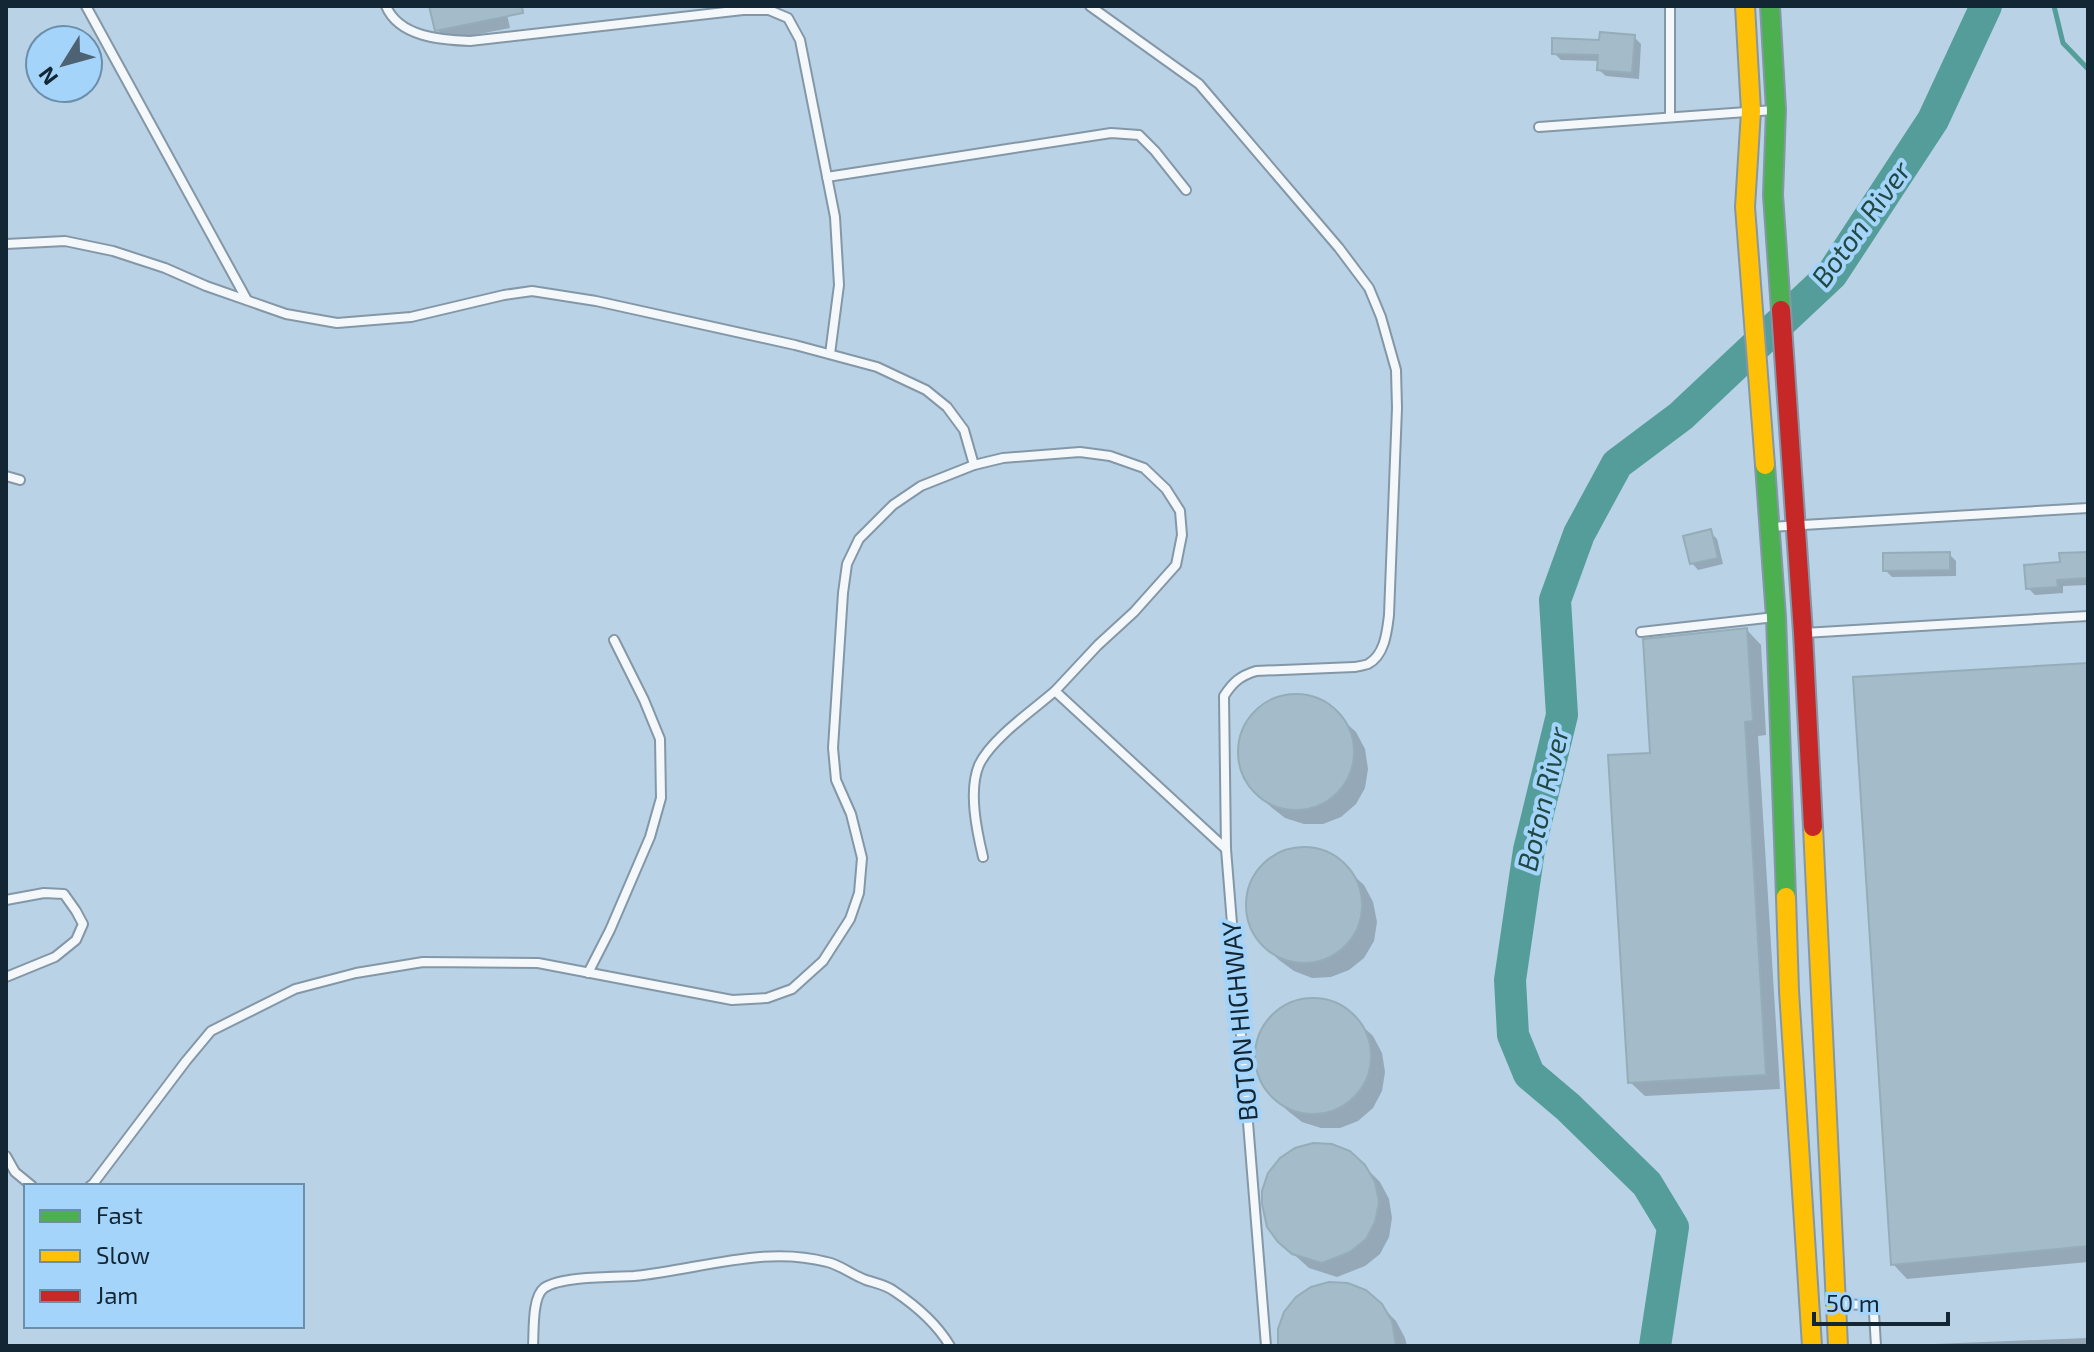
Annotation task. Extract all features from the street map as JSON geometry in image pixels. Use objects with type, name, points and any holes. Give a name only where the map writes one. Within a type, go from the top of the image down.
[{"type":"street","points":[[1745,6],[1751,111],[1745,207],[1776,617],[1789,991],[1812,1346]]},
{"type":"street","points":[[1770,6],[1776,110],[1773,195],[1803,633],[1838,1346]]},
{"type":"lane","points":[[86,6],[247,301]]},
{"type":"lane","points":[[386,6],[389,14],[411,31],[436,39],[470,41],[743,10],[769,10],[788,18],[800,40],[835,217],[839,285],[830,354]]},
{"type":"lane","name":"BOTON HIGHWAY","points":[[1090,6],[1199,84],[1330,236],[1369,288],[1396,370],[1390,599],[1386,639],[1367,665],[1256,671],[1241,676],[1224,696],[1226,849],[1266,1346]]},
{"type":"lane","points":[[1670,6],[1670,117]]},
{"type":"lane","points":[[1539,127],[1776,110]]},
{"type":"lane","points":[[827,177],[1111,133],[1139,135],[1186,190]]},
{"type":"lane","points":[[6,244],[65,241],[113,251],[286,314],[337,323],[411,317],[532,291],[596,301],[795,345],[877,367],[926,390],[947,407],[964,430],[974,465]]},
{"type":"lane","points":[[92,1184],[211,1031],[295,989],[356,973],[423,962],[538,963],[732,1000],[767,998],[792,989],[823,961],[850,919],[859,893],[862,858],[851,814],[836,780],[833,748],[843,593],[847,564],[859,539],[893,505],[921,486],[974,465],[1003,458],[1080,452],[1110,456],[1144,468],[1166,489],[1180,511],[1182,535],[1176,565],[1055,691],[996,741],[979,766],[974,793],[975,824],[983,857]]},
{"type":"lane","points":[[6,476],[20,480]]},
{"type":"lane","points":[[1770,527],[2088,508]]},
{"type":"lane","points":[[1803,633],[2088,616]]},
{"type":"lane","points":[[1641,632],[1776,617]]},
{"type":"lane","points":[[588,973],[650,837],[661,798],[660,739],[614,640]]},
{"type":"lane","points":[[1055,691],[1226,849]]},
{"type":"lane","points":[[6,900],[44,893],[64,894],[83,924],[76,940],[55,957],[6,977]]},
{"type":"lane","points":[[6,1156],[15,1172],[30,1184]]},
{"type":"lane","points":[[533,1346],[536,1300],[543,1288],[600,1277],[635,1276],[729,1261],[785,1256],[831,1262],[863,1279],[892,1289],[921,1312],[950,1346]]},
{"type":"lane","points":[[1835,1304],[1867,1305],[1874,1313],[1876,1346]]},
{"type":"building","points":[[429,6],[522,6],[523,13],[435,31]]},
{"type":"building","points":[[1600,32],[1635,35],[1632,73],[1597,70],[1598,55],[1552,54],[1552,38],[1599,40]]},
{"type":"building","points":[[1711,529],[1718,558],[1690,564],[1683,536]]},
{"type":"building","points":[[1950,552],[1950,570],[1883,571],[1883,553]]},
{"type":"building","points":[[2088,552],[2088,578],[2057,580],[2058,587],[2026,589],[2024,565],[2060,562],[2059,553]]},
{"type":"building","points":[[1747,628],[1753,721],[1745,722],[1766,1075],[1628,1083],[1608,755],[1650,753],[1643,639]]},
{"type":"building","points":[[2088,663],[2088,1246],[1891,1265],[1853,677]]},
{"type":"building","points":[[1296,694],[1318,698],[1337,711],[1350,730],[1354,752],[1350,774],[1337,793],[1318,806],[1296,810],[1274,806],[1255,793],[1242,774],[1238,752],[1242,730],[1255,711],[1274,698]]},
{"type":"building","points":[[1304,847],[1326,851],[1345,864],[1358,883],[1362,905],[1358,927],[1345,946],[1326,959],[1304,963],[1282,959],[1263,946],[1250,927],[1246,905],[1250,883],[1263,864],[1282,851]]},
{"type":"building","points":[[1313,998],[1335,1002],[1354,1015],[1367,1034],[1371,1056],[1367,1078],[1354,1097],[1335,1110],[1313,1114],[1291,1110],[1272,1097],[1259,1078],[1255,1056],[1259,1034],[1272,1015],[1291,1002]]},
{"type":"building","points":[[1313,1143],[1332,1144],[1350,1151],[1365,1165],[1375,1182],[1379,1202],[1375,1222],[1366,1239],[1350,1252],[1322,1263],[1292,1254],[1278,1242],[1267,1227],[1262,1204],[1262,1191],[1268,1173],[1280,1158],[1295,1148]]},
{"type":"building","points":[[1329,1282],[1348,1283],[1366,1290],[1382,1304],[1392,1321],[1396,1346],[1278,1346],[1278,1329],[1284,1312],[1296,1297],[1311,1287]]},
{"type":"waterway","name":"Boton River","points":[[1655,1346],[1673,1227],[1647,1184],[1568,1107],[1529,1074],[1513,1035],[1510,980],[1529,850],[1562,715],[1555,600],[1579,534],[1617,464],[1681,416],[1832,274],[1933,120],[1986,6]]},
{"type":"waterway","points":[[2054,6],[2063,43],[2088,69]]},
{"type":"traffic: fast","points":[[1770,6],[1776,110],[1773,195],[1781,310]]},
{"type":"traffic: fast","points":[[1765,465],[1776,617],[1786,897]]},
{"type":"traffic: slow","points":[[1745,6],[1751,111],[1745,207],[1765,465]]},
{"type":"traffic: slow","points":[[1813,827],[1838,1346]]},
{"type":"traffic: slow","points":[[1786,897],[1789,991],[1812,1346]]},
{"type":"traffic: jam","points":[[1781,310],[1813,827]]}]
